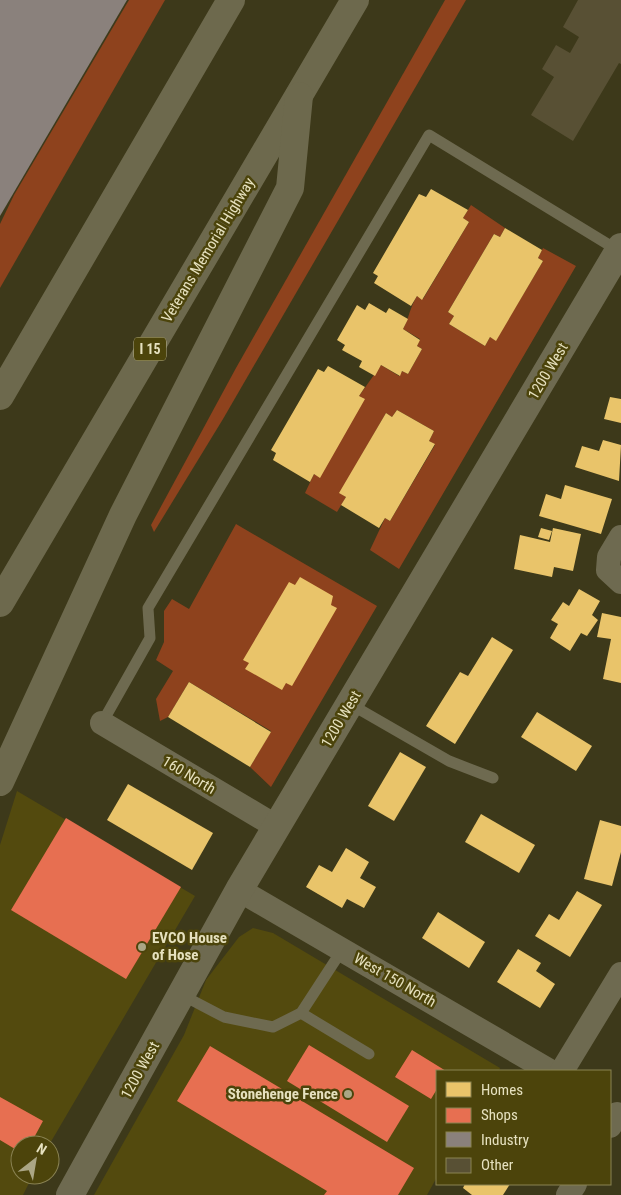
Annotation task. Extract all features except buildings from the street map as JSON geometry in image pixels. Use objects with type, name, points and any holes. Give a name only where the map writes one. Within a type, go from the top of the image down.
[{"type":"highway","points":[[0,396],[231,0]]},
{"type":"highway","name":"Veterans Memorial Highway","points":[[0,603],[355,0]]},
{"type":"highway","points":[[0,782],[123,515],[290,188],[299,96]]},
{"type":"street","name":"1200 West","points":[[70,1195],[239,890],[620,249]]},
{"type":"street","points":[[615,576],[609,557],[621,537]]},
{"type":"street","name":"160 North","points":[[102,723],[277,827]]},
{"type":"street","name":"West 150 North","points":[[239,890],[548,1070]]},
{"type":"street","points":[[563,1070],[621,974]]},
{"type":"lane","points":[[102,723],[150,638],[148,608],[429,135],[620,249]]},
{"type":"lane","points":[[350,704],[449,761],[493,778]]},
{"type":"lane","points":[[182,995],[224,1017],[273,1027],[302,1013],[342,950]]},
{"type":"lane","points":[[302,1013],[369,1054]]},
{"type":"shaded area","points":[[129,0],[165,0],[0,288],[0,224],[14,195]]},
{"type":"shaded area","points":[[445,0],[466,0],[223,419],[154,532],[151,525],[236,368]]},
{"type":"shaded area","points":[[471,205],[505,228],[500,237],[494,234],[448,312],[454,316],[449,324],[485,346],[490,337],[496,340],[543,261],[538,258],[543,248],[576,266],[399,569],[370,550],[385,518],[390,521],[435,445],[429,441],[434,431],[397,410],[392,417],[386,413],[340,493],[346,497],[337,512],[305,493],[314,474],[320,477],[359,396],[381,365],[399,376],[402,371],[408,374],[422,349],[417,346],[420,339],[403,329],[417,296],[423,299],[469,222],[463,218]]},
{"type":"shaded area","points":[[236,524],[377,606],[271,787],[250,767],[271,731],[189,682],[168,717],[160,721],[156,699],[173,671],[156,660],[164,642],[164,611],[172,599],[189,609]]},
{"type":"shaded area","points":[[17,791],[195,896],[55,1135],[10,1135],[10,1185],[28,1185],[23,1195],[0,1195],[0,845]]},
{"type":"shaded area","points":[[253,928],[273,933],[500,1068],[499,1070],[436,1070],[436,1179],[427,1195],[94,1195],[184,1035],[206,980],[239,937]]},
{"type":"place","name":"EVCO House of Hose","points":[[142,947]]},
{"type":"place","name":"Stonehenge Fence","points":[[348,1094]]}]
